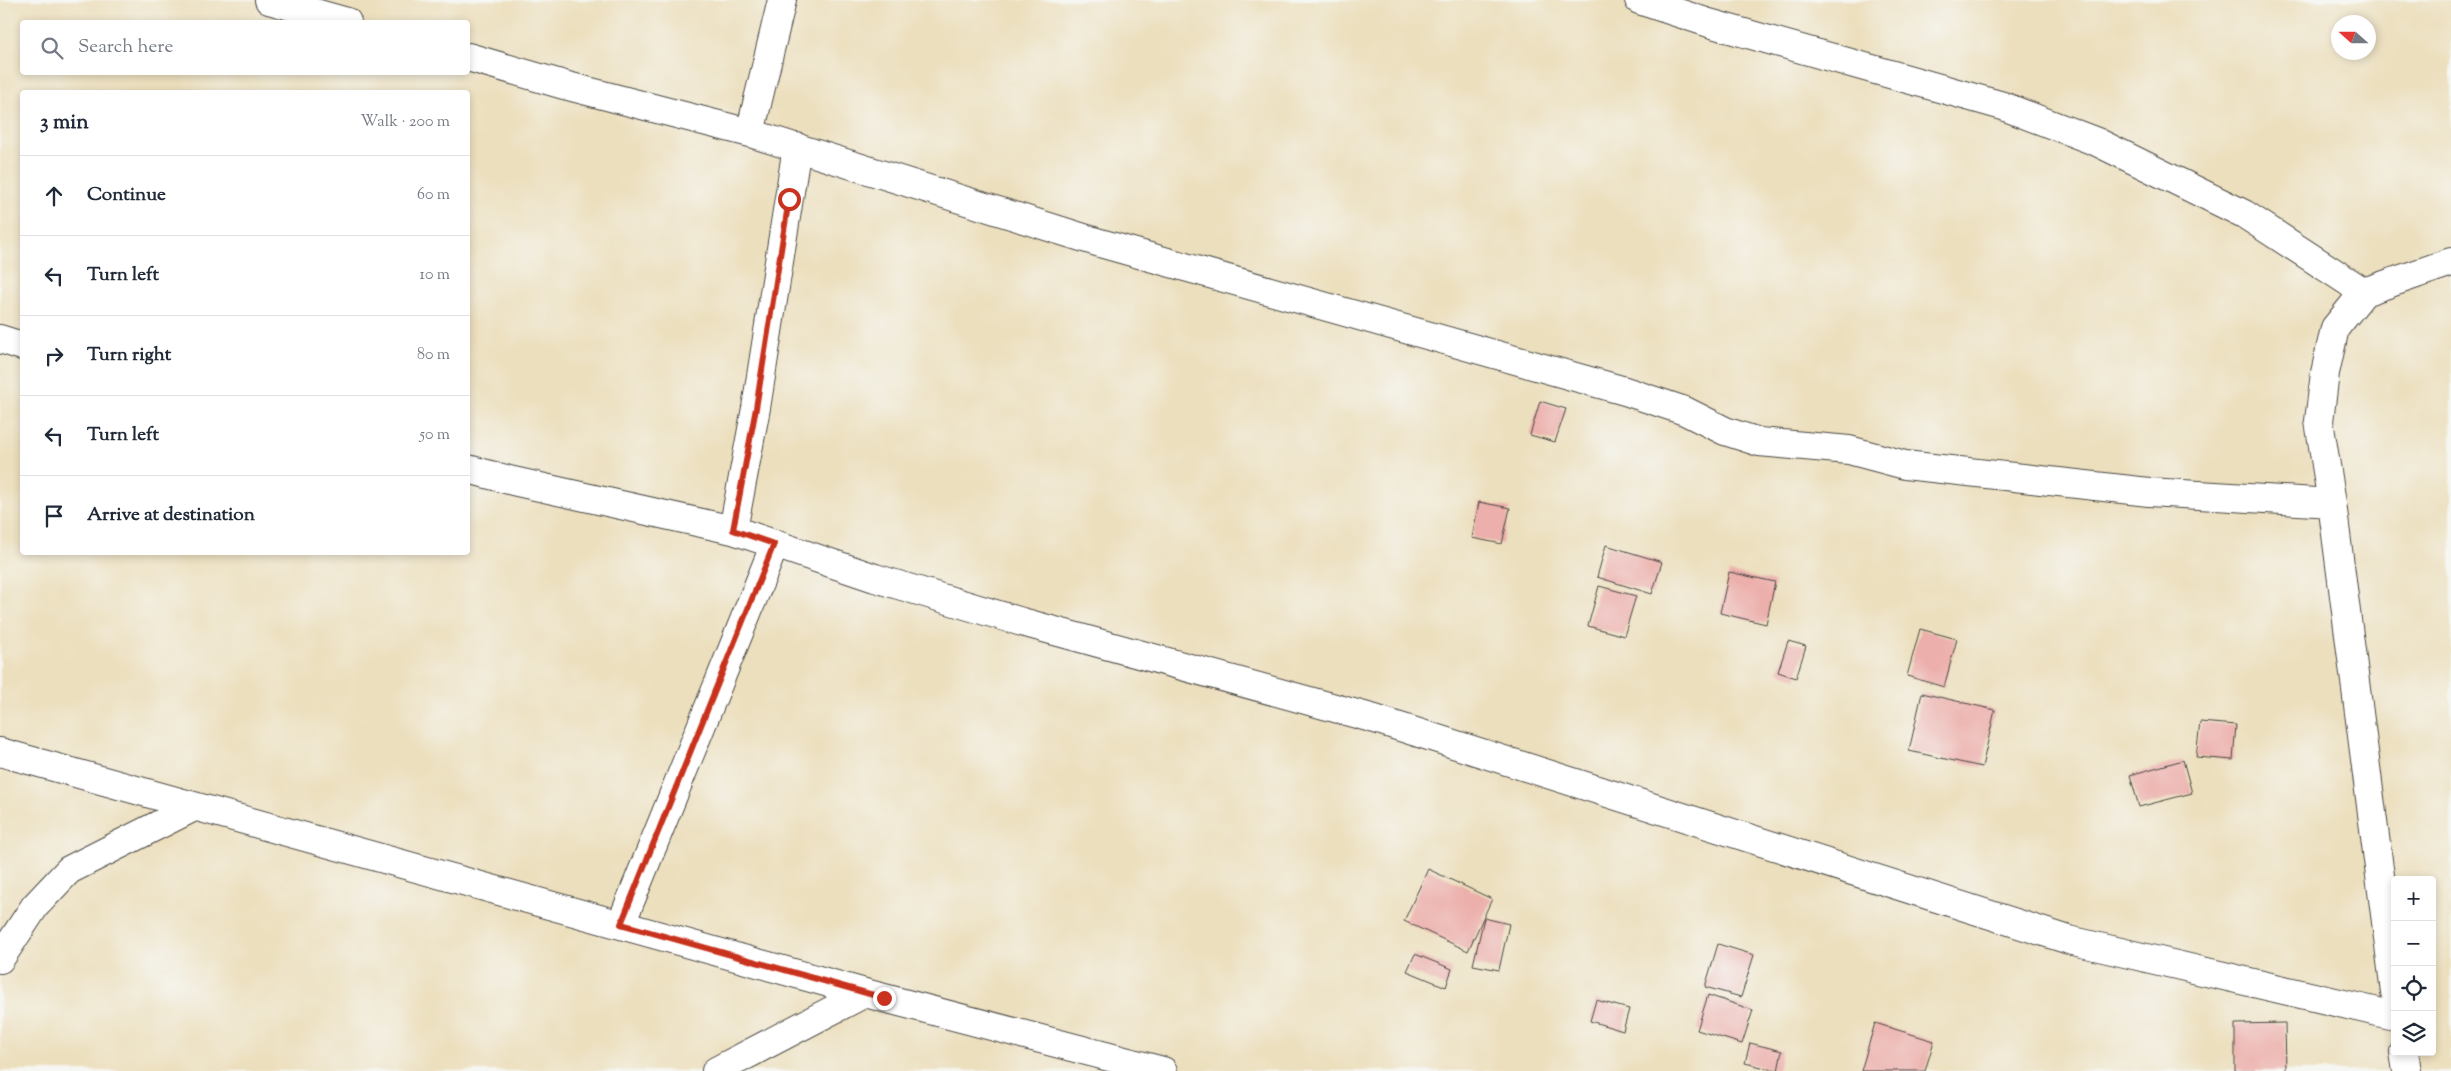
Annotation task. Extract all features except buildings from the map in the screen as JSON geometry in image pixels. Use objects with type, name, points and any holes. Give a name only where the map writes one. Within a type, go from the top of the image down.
[{"type":"street","points":[[269,0],[340,20]]},
{"type":"street","points":[[750,133],[782,0]]},
{"type":"street","points":[[1639,0],[1708,23],[2003,106],[2097,142],[2244,214],[2364,292]]},
{"type":"street","points":[[470,58],[564,85],[750,133],[1100,243],[1625,391],[1685,411],[1725,431],[1759,442],[1849,450],[1905,465],[2148,492],[2332,503]]},
{"type":"street","points":[[733,530],[756,408],[797,147]]},
{"type":"street","points":[[2392,966],[2332,503],[2319,421],[2324,373],[2335,328],[2364,292],[2451,262]]},
{"type":"street","points":[[0,339],[20,345]]},
{"type":"street","points":[[470,470],[513,481],[733,530],[875,578],[1013,619],[1375,719],[2069,940],[2391,1015]]},
{"type":"street","points":[[621,924],[774,544]]},
{"type":"street","points":[[0,752],[194,808],[621,924],[865,993],[1163,1071]]},
{"type":"street","points":[[0,959],[35,906],[69,870],[194,808]]},
{"type":"street","points":[[716,1071],[865,993]]},
{"type":"street","points":[[2405,1056],[2407,1071]]},
{"type":"route","points":[[789,199],[756,408],[733,530],[774,544],[621,924],[884,998]]}]
